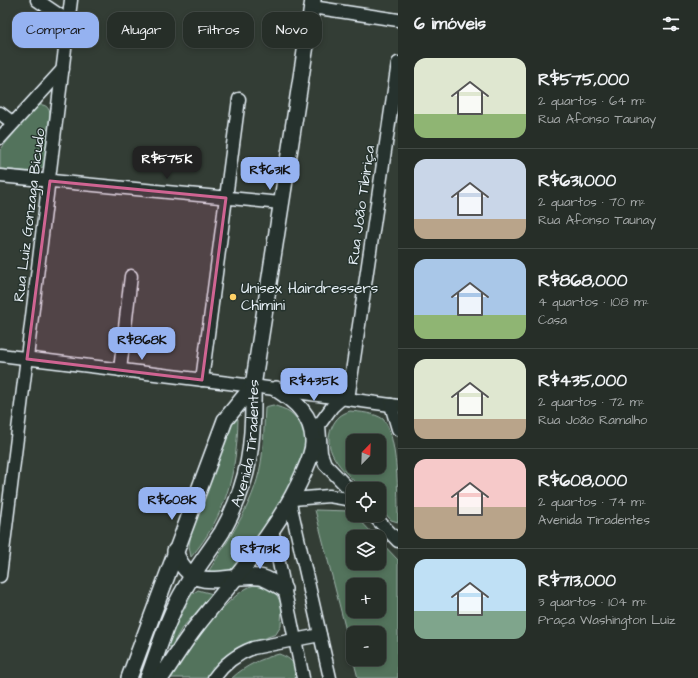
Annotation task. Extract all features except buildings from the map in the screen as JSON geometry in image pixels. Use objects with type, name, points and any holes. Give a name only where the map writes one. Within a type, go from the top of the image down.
[{"type":"main road","points":[[253,386],[313,3]]},
{"type":"main road","name":"Avenida Tiradentes","points":[[129,678],[225,420],[253,386]]},
{"type":"main road","name":"Avenida Tiradentes","points":[[148,678],[175,606],[193,575],[221,533],[234,508],[244,482],[252,440],[253,386]]},
{"type":"main road","points":[[161,678],[195,629],[236,579],[272,529],[291,501],[308,463],[314,441],[311,427],[304,411],[294,401],[276,389]]},
{"type":"main road","points":[[176,551],[184,569],[199,579],[216,581],[261,577],[284,589]]},
{"type":"street","points":[[37,0],[55,12]]},
{"type":"street","name":"Rua Luiz Gonzaga Bicudo","points":[[69,12],[71,0]]},
{"type":"street","points":[[313,3],[398,20]]},
{"type":"street","name":"Rua Luiz Gonzaga Bicudo","points":[[0,576],[5,489],[27,359],[65,48]]},
{"type":"street","name":"Rua João Tibiriça","points":[[345,399],[398,63]]},
{"type":"street","points":[[0,138],[63,69]]},
{"type":"street","points":[[202,380],[239,99]]},
{"type":"street","points":[[0,113],[13,122]]},
{"type":"street","points":[[0,176],[281,203]]},
{"type":"street","points":[[120,370],[131,276]]},
{"type":"street","points":[[0,356],[253,386],[395,406],[398,429]]},
{"type":"street","points":[[345,399],[332,407],[319,425],[321,453],[326,464],[346,485]]},
{"type":"street","points":[[330,678],[291,501],[329,496],[346,499]]},
{"type":"street","points":[[380,522],[398,541]]},
{"type":"street","points":[[385,527],[398,528]]},
{"type":"street","points":[[272,529],[303,678]]},
{"type":"street","points":[[214,678],[225,665],[243,652],[295,639],[320,635]]},
{"type":"highlighted area","points":[[50,181],[226,198],[202,380],[27,359]]},
{"type":"green space","points":[[40,105],[47,107],[50,115],[44,166],[36,172],[0,169],[0,150],[36,107]]},
{"type":"green space","points":[[273,405],[288,411],[299,422],[307,439],[305,454],[277,508],[243,559],[235,567],[212,576],[208,572],[242,517],[255,487],[262,456],[265,407]]},
{"type":"green space","points":[[350,411],[376,415],[383,419],[388,427],[392,438],[396,467],[398,522],[391,520],[386,515],[386,482],[355,482],[347,474],[386,474],[386,434],[346,434],[346,473],[336,461],[329,445],[329,436],[332,427],[341,415]]},
{"type":"green space","points":[[235,418],[238,419],[235,457],[227,492],[213,526],[191,557],[189,546],[191,534],[230,425]]},
{"type":"green space","points":[[315,510],[346,511],[346,522],[362,522],[369,530],[346,530],[346,570],[386,570],[386,547],[398,560],[398,678],[358,678],[355,666],[386,666],[386,626],[346,626],[346,631]]},
{"type":"green space","points":[[263,585],[273,588],[282,605],[281,626],[276,634],[243,646],[210,678],[170,678],[195,641],[229,602],[251,586]]},
{"type":"green space","points":[[198,590],[213,594],[182,628],[171,647],[169,647],[166,644],[192,594]]},
{"type":"green space","points":[[279,654],[290,660],[295,669],[297,678],[232,678],[243,669],[254,663]]},
{"type":"place","name":"Unisex Hairdressers Chimini","points":[[233,297]]}]
